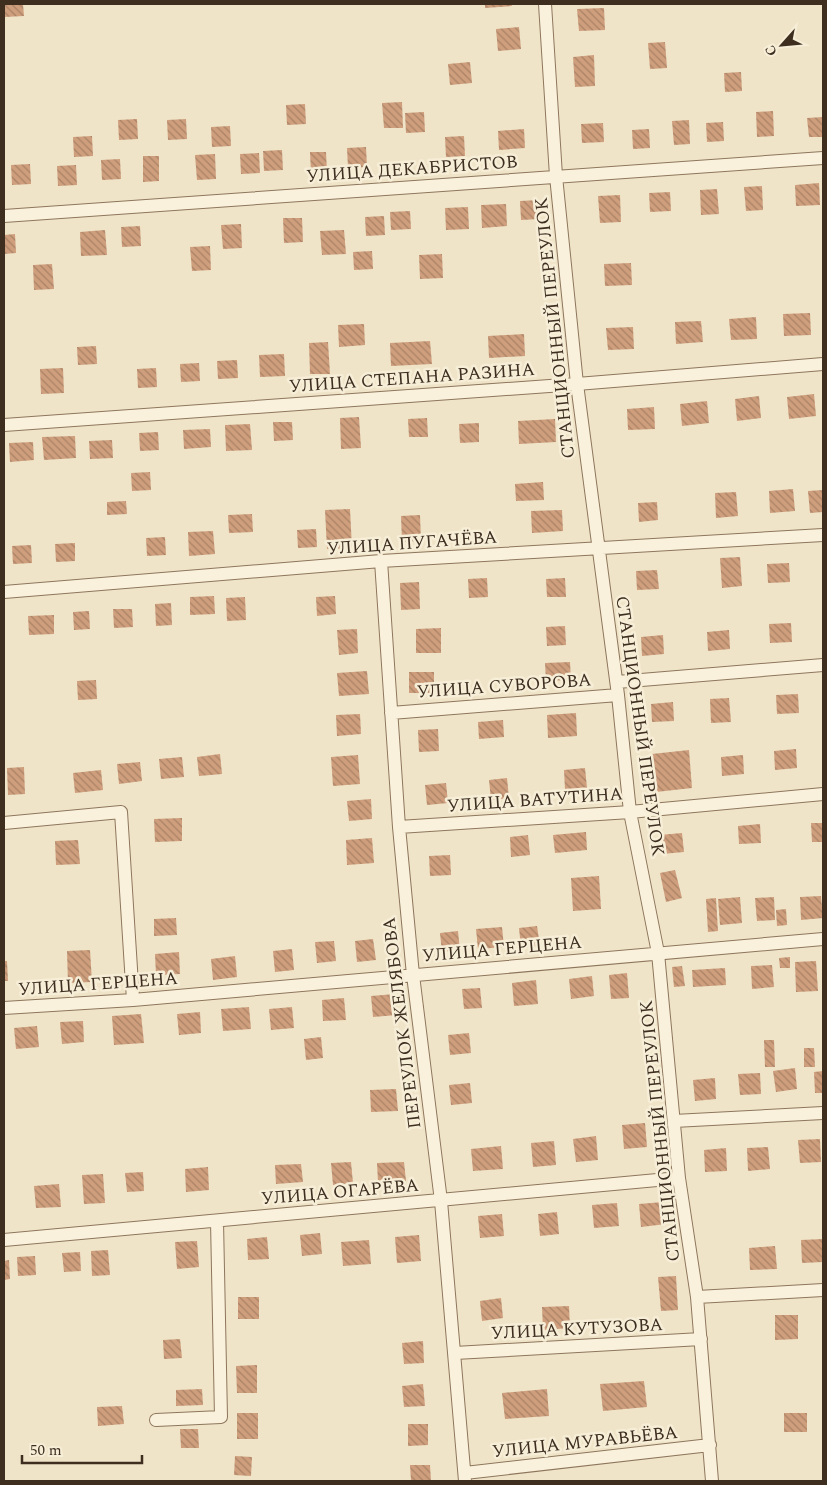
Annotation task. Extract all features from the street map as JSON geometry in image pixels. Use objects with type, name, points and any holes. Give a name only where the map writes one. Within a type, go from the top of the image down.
[{"type":"street","name":"СТАНЦИОННЫЙ ПЕРЕУЛОК","points":[[546,4],[556,176],[577,384],[618,695],[630,812],[658,952],[679,1178],[697,1297],[712,1481]]},
{"type":"street","name":"УЛИЦА ДЕКАБРИСТОВ","points":[[4,216],[823,158]]},
{"type":"street","name":"УЛИЦА СТЕПАНА РАЗИНА","points":[[4,425],[577,384],[823,364]]},
{"type":"street","name":"УЛИЦА ПУГАЧЁВА","points":[[4,592],[381,561],[823,535]]},
{"type":"street","name":"ПЕРЕУЛОК ЖЕЛЯБОВА","points":[[381,561],[399,827],[413,975],[441,1201],[465,1477]]},
{"type":"street","name":"УЛИЦА СУВОРОВА","points":[[616,682],[823,665]]},
{"type":"street","name":"УЛИЦА СУВОРОВА","points":[[392,713],[618,695]]},
{"type":"street","name":"УЛИЦА ВАТУТИНА","points":[[399,827],[630,812],[823,794]]},
{"type":"street","points":[[4,823],[121,812],[133,1000]]},
{"type":"street","name":"УЛИЦА ГЕРЦЕНА","points":[[4,1008],[133,1000],[658,952],[823,939]]},
{"type":"street","points":[[674,1121],[823,1113]]},
{"type":"street","name":"УЛИЦА ОГАРЁВА","points":[[4,1240],[679,1178]]},
{"type":"street","points":[[156,1420],[221,1417],[217,1221]]},
{"type":"street","points":[[697,1297],[823,1290]]},
{"type":"street","name":"УЛИЦА КУТУЗОВА","points":[[455,1353],[701,1339]]},
{"type":"street","name":"УЛИЦА МУРАВЬЁВА","points":[[465,1477],[710,1445]]},
{"type":"building","points":[[4,4],[23,4],[24,16],[5,17]]},
{"type":"building","points":[[485,4],[511,4],[512,6],[485,8]]},
{"type":"building","points":[[604,8],[605,30],[579,31],[577,9]]},
{"type":"building","points":[[519,27],[521,49],[498,51],[496,29]]},
{"type":"building","points":[[665,42],[667,68],[650,69],[648,43]]},
{"type":"building","points":[[594,55],[595,86],[575,87],[573,57]]},
{"type":"building","points":[[470,62],[472,83],[450,85],[448,64]]},
{"type":"building","points":[[741,72],[742,91],[725,92],[724,73]]},
{"type":"building","points":[[402,102],[403,128],[384,128],[382,103]]},
{"type":"building","points":[[305,104],[306,124],[287,125],[286,105]]},
{"type":"building","points":[[773,111],[774,136],[757,137],[756,112]]},
{"type":"building","points":[[424,112],[425,132],[406,133],[405,113]]},
{"type":"building","points":[[823,117],[823,137],[809,137],[807,118]]},
{"type":"building","points":[[137,119],[138,139],[119,140],[118,120]]},
{"type":"building","points":[[186,119],[187,139],[168,140],[167,120]]},
{"type":"building","points":[[689,120],[690,144],[674,145],[672,121]]},
{"type":"building","points":[[723,122],[724,141],[707,142],[706,123]]},
{"type":"building","points":[[603,123],[604,142],[582,143],[581,124]]},
{"type":"building","points":[[230,126],[231,146],[212,147],[211,127]]},
{"type":"building","points":[[524,129],[525,148],[499,150],[498,131]]},
{"type":"building","points":[[649,129],[650,148],[633,149],[632,130]]},
{"type":"building","points":[[92,136],[93,156],[74,157],[73,137]]},
{"type":"building","points":[[464,136],[465,156],[446,157],[445,137]]},
{"type":"building","points":[[366,147],[367,167],[348,168],[347,148]]},
{"type":"building","points":[[282,150],[283,170],[264,171],[263,151]]},
{"type":"building","points":[[310,152],[326,152],[327,172],[311,173]]},
{"type":"building","points":[[259,153],[260,173],[241,174],[240,154]]},
{"type":"building","points":[[215,154],[216,179],[197,180],[195,155]]},
{"type":"building","points":[[143,156],[159,156],[159,181],[143,182]]},
{"type":"building","points":[[120,159],[121,179],[102,180],[101,160]]},
{"type":"building","points":[[30,164],[31,184],[12,185],[11,165]]},
{"type":"building","points":[[76,165],[77,185],[58,186],[57,166]]},
{"type":"building","points":[[819,183],[820,205],[796,206],[795,185]]},
{"type":"building","points":[[762,186],[763,210],[746,211],[744,187]]},
{"type":"building","points":[[717,189],[719,214],[701,215],[700,190]]},
{"type":"building","points":[[670,192],[671,211],[650,212],[649,193]]},
{"type":"building","points":[[620,195],[621,222],[600,223],[598,196]]},
{"type":"building","points":[[539,200],[540,219],[521,220],[520,201]]},
{"type":"building","points":[[506,204],[507,226],[482,228],[481,205]]},
{"type":"building","points":[[468,207],[469,229],[446,230],[445,208]]},
{"type":"building","points":[[410,211],[411,229],[391,230],[390,212]]},
{"type":"building","points":[[384,216],[385,235],[366,236],[365,217]]},
{"type":"building","points":[[283,218],[302,218],[303,242],[284,243]]},
{"type":"building","points":[[241,224],[242,248],[223,249],[221,225]]},
{"type":"building","points":[[140,226],[141,246],[122,247],[121,227]]},
{"type":"building","points":[[105,230],[107,255],[81,256],[80,232]]},
{"type":"building","points":[[344,230],[346,254],[322,255],[320,231]]},
{"type":"building","points":[[15,234],[16,253],[4,254],[4,235]]},
{"type":"building","points":[[210,246],[211,270],[192,271],[190,247]]},
{"type":"building","points":[[372,251],[373,269],[354,270],[353,252]]},
{"type":"building","points":[[442,254],[443,278],[420,279],[419,255]]},
{"type":"building","points":[[631,263],[632,285],[605,286],[604,264]]},
{"type":"building","points":[[52,264],[54,289],[34,290],[33,265]]},
{"type":"building","points":[[810,313],[811,335],[784,336],[783,314]]},
{"type":"building","points":[[756,317],[757,339],[731,340],[729,319]]},
{"type":"building","points":[[701,321],[703,342],[676,344],[675,322]]},
{"type":"building","points":[[364,324],[365,345],[339,347],[338,325]]},
{"type":"building","points":[[633,327],[634,349],[608,350],[606,328]]},
{"type":"building","points":[[524,334],[525,356],[489,358],[488,336]]},
{"type":"building","points":[[430,341],[432,364],[391,366],[390,343]]},
{"type":"building","points":[[328,342],[330,374],[310,374],[309,343]]},
{"type":"building","points":[[96,346],[97,364],[78,365],[77,347]]},
{"type":"building","points":[[284,354],[285,376],[260,377],[259,355]]},
{"type":"building","points":[[237,360],[238,378],[218,379],[217,361]]},
{"type":"building","points":[[199,363],[200,381],[181,382],[180,364]]},
{"type":"building","points":[[63,368],[64,393],[41,394],[40,369]]},
{"type":"building","points":[[156,368],[157,387],[138,388],[137,369]]},
{"type":"building","points":[[814,394],[816,416],[789,419],[787,397]]},
{"type":"building","points":[[759,396],[761,418],[737,421],[735,399]]},
{"type":"building","points":[[707,401],[709,423],[682,426],[680,404]]},
{"type":"building","points":[[654,407],[655,429],[628,430],[627,409]]},
{"type":"building","points":[[359,417],[361,448],[341,449],[340,418]]},
{"type":"building","points":[[427,418],[428,437],[409,437],[408,419]]},
{"type":"building","points":[[555,419],[556,442],[519,444],[518,421]]},
{"type":"building","points":[[273,422],[292,422],[293,440],[274,441]]},
{"type":"building","points":[[479,423],[479,442],[460,443],[459,424]]},
{"type":"building","points":[[250,424],[252,450],[226,451],[225,425]]},
{"type":"building","points":[[210,429],[211,447],[184,449],[183,430]]},
{"type":"building","points":[[158,432],[159,450],[140,451],[139,433]]},
{"type":"building","points":[[75,436],[76,458],[44,460],[42,437]]},
{"type":"building","points":[[112,440],[113,458],[90,459],[89,441]]},
{"type":"building","points":[[33,442],[34,460],[10,462],[9,443]]},
{"type":"building","points":[[150,472],[151,490],[132,491],[131,473]]},
{"type":"building","points":[[543,482],[544,500],[516,501],[515,484]]},
{"type":"building","points":[[793,489],[795,511],[770,513],[769,491]]},
{"type":"building","points":[[823,490],[823,512],[810,513],[808,491]]},
{"type":"building","points":[[736,492],[738,516],[716,518],[715,493]]},
{"type":"building","points":[[126,501],[127,514],[107,515],[107,502]]},
{"type":"building","points":[[657,502],[658,520],[639,522],[638,503]]},
{"type":"building","points":[[350,509],[352,548],[327,549],[325,510]]},
{"type":"building","points":[[562,510],[563,531],[532,533],[531,511]]},
{"type":"building","points":[[252,514],[253,532],[229,533],[228,515]]},
{"type":"building","points":[[420,515],[421,541],[402,542],[401,516]]},
{"type":"building","points":[[316,529],[317,547],[298,548],[297,530]]},
{"type":"building","points":[[213,531],[215,554],[189,556],[188,532]]},
{"type":"building","points":[[165,537],[166,555],[147,556],[146,538]]},
{"type":"building","points":[[75,543],[75,561],[56,562],[55,544]]},
{"type":"building","points":[[31,545],[32,563],[13,564],[12,546]]},
{"type":"building","points":[[740,557],[742,586],[722,588],[720,558]]},
{"type":"building","points":[[789,563],[790,582],[768,583],[767,564]]},
{"type":"building","points":[[657,570],[659,589],[637,590],[636,571]]},
{"type":"building","points":[[487,578],[488,597],[469,598],[468,579]]},
{"type":"building","points":[[565,578],[566,597],[547,597],[546,579]]},
{"type":"building","points":[[419,582],[420,609],[401,610],[400,583]]},
{"type":"building","points":[[214,596],[215,614],[190,615],[190,597]]},
{"type":"building","points":[[335,596],[336,614],[317,616],[316,597]]},
{"type":"building","points":[[245,597],[246,620],[227,621],[226,598]]},
{"type":"building","points":[[171,603],[172,625],[156,626],[155,604]]},
{"type":"building","points":[[113,609],[132,609],[133,627],[114,628]]},
{"type":"building","points":[[89,611],[90,629],[74,630],[73,612]]},
{"type":"building","points":[[54,615],[54,634],[29,635],[28,616]]},
{"type":"building","points":[[791,623],[792,642],[770,643],[769,624]]},
{"type":"building","points":[[565,626],[566,645],[547,646],[546,627]]},
{"type":"building","points":[[441,628],[441,653],[416,653],[416,629]]},
{"type":"building","points":[[357,629],[358,653],[339,655],[337,630]]},
{"type":"building","points":[[729,630],[730,649],[708,651],[707,632]]},
{"type":"building","points":[[663,635],[664,654],[642,656],[641,637]]},
{"type":"building","points":[[570,662],[571,680],[546,681],[545,663]]},
{"type":"building","points":[[367,671],[369,694],[339,696],[337,673]]},
{"type":"building","points":[[409,672],[434,672],[434,693],[409,693]]},
{"type":"building","points":[[96,680],[97,699],[78,700],[77,681]]},
{"type":"building","points":[[798,694],[799,713],[777,714],[776,695]]},
{"type":"building","points":[[729,698],[731,722],[711,723],[710,699]]},
{"type":"building","points":[[673,702],[674,721],[652,722],[651,704]]},
{"type":"building","points":[[576,713],[577,736],[548,738],[547,715]]},
{"type":"building","points":[[360,714],[361,734],[337,736],[336,715]]},
{"type":"building","points":[[503,720],[504,737],[479,739],[478,722]]},
{"type":"building","points":[[438,729],[439,751],[419,752],[418,730]]},
{"type":"building","points":[[796,749],[797,768],[775,770],[774,751]]},
{"type":"building","points":[[689,750],[692,788],[656,792],[652,754]]},
{"type":"building","points":[[220,754],[222,774],[199,776],[197,757]]},
{"type":"building","points":[[358,755],[360,784],[333,786],[331,757]]},
{"type":"building","points":[[743,755],[744,774],[722,776],[721,757]]},
{"type":"building","points":[[182,757],[184,777],[161,779],[159,759]]},
{"type":"building","points":[[140,762],[142,781],[119,784],[117,764]]},
{"type":"building","points":[[24,767],[25,794],[8,795],[7,768]]},
{"type":"building","points":[[585,768],[587,788],[565,790],[564,770]]},
{"type":"building","points":[[101,770],[103,790],[75,793],[73,773]]},
{"type":"building","points":[[507,778],[509,798],[491,800],[489,780]]},
{"type":"building","points":[[446,783],[448,803],[427,805],[425,785]]},
{"type":"building","points":[[371,799],[372,819],[349,821],[347,801]]},
{"type":"building","points":[[182,818],[182,841],[155,842],[154,819]]},
{"type":"building","points":[[811,823],[823,823],[823,842],[812,842]]},
{"type":"building","points":[[760,824],[761,843],[739,844],[738,826]]},
{"type":"building","points":[[586,832],[587,850],[555,853],[553,835]]},
{"type":"building","points":[[682,833],[684,852],[662,854],[660,835]]},
{"type":"building","points":[[528,835],[530,855],[511,857],[510,837]]},
{"type":"building","points":[[372,838],[374,863],[347,865],[346,840]]},
{"type":"building","points":[[78,840],[80,864],[56,865],[55,841]]},
{"type":"building","points":[[450,855],[451,875],[430,876],[429,856]]},
{"type":"building","points":[[675,870],[682,898],[666,902],[660,873]]},
{"type":"building","points":[[599,876],[601,909],[573,911],[571,878]]},
{"type":"building","points":[[821,896],[823,918],[801,920],[800,897]]},
{"type":"building","points":[[740,897],[742,923],[720,925],[718,899]]},
{"type":"building","points":[[774,897],[775,920],[757,921],[755,898]]},
{"type":"building","points":[[716,898],[718,931],[708,932],[706,899]]},
{"type":"building","points":[[786,909],[787,925],[777,926],[776,910]]},
{"type":"building","points":[[176,918],[177,935],[154,936],[154,919]]},
{"type":"building","points":[[537,926],[540,946],[521,948],[519,928]]},
{"type":"building","points":[[502,927],[504,947],[478,949],[476,929]]},
{"type":"building","points":[[458,931],[460,951],[442,952],[440,933]]},
{"type":"building","points":[[373,939],[376,960],[357,962],[355,941]]},
{"type":"building","points":[[334,941],[336,961],[317,963],[315,942]]},
{"type":"building","points":[[292,949],[294,970],[275,972],[273,951]]},
{"type":"building","points":[[90,950],[92,982],[68,983],[67,951]]},
{"type":"building","points":[[179,952],[180,974],[156,975],[155,954]]},
{"type":"building","points":[[235,956],[237,977],[213,980],[211,959]]},
{"type":"building","points":[[790,957],[790,968],[780,968],[779,958]]},
{"type":"building","points":[[4,961],[7,961],[8,981],[4,981]]},
{"type":"building","points":[[816,961],[818,991],[796,992],[795,962]]},
{"type":"building","points":[[772,965],[774,987],[752,989],[751,966]]},
{"type":"building","points":[[682,966],[685,986],[674,987],[672,967]]},
{"type":"building","points":[[725,968],[726,985],[693,987],[692,970]]},
{"type":"building","points":[[627,973],[629,998],[611,999],[609,975]]},
{"type":"building","points":[[592,976],[594,996],[571,999],[569,979]]},
{"type":"building","points":[[536,980],[538,1004],[514,1006],[512,983]]},
{"type":"building","points":[[480,988],[482,1008],[464,1009],[462,989]]},
{"type":"building","points":[[395,994],[397,1015],[373,1017],[371,996]]},
{"type":"building","points":[[344,998],[346,1020],[323,1021],[322,1000]]},
{"type":"building","points":[[249,1007],[251,1029],[223,1031],[221,1009]]},
{"type":"building","points":[[292,1007],[294,1028],[271,1030],[269,1009]]},
{"type":"building","points":[[200,1012],[201,1033],[179,1035],[177,1014]]},
{"type":"building","points":[[141,1014],[144,1043],[114,1045],[112,1016]]},
{"type":"building","points":[[83,1021],[84,1042],[62,1044],[60,1022]]},
{"type":"building","points":[[37,1026],[39,1047],[16,1049],[14,1028]]},
{"type":"building","points":[[469,1033],[471,1053],[450,1055],[448,1035]]},
{"type":"building","points":[[321,1037],[323,1058],[306,1060],[304,1039]]},
{"type":"building","points":[[764,1040],[774,1040],[775,1067],[765,1067]]},
{"type":"building","points":[[804,1048],[814,1048],[815,1067],[804,1067]]},
{"type":"building","points":[[795,1068],[797,1089],[776,1092],[773,1071]]},
{"type":"building","points":[[823,1071],[823,1093],[815,1093],[814,1072]]},
{"type":"building","points":[[760,1073],[761,1094],[740,1095],[738,1074]]},
{"type":"building","points":[[715,1078],[716,1099],[695,1101],[693,1080]]},
{"type":"building","points":[[470,1083],[472,1103],[451,1105],[449,1085]]},
{"type":"building","points":[[396,1089],[398,1111],[371,1112],[370,1090]]},
{"type":"building","points":[[645,1123],[647,1147],[624,1149],[622,1125]]},
{"type":"building","points":[[596,1136],[598,1160],[576,1162],[573,1139]]},
{"type":"building","points":[[820,1139],[821,1162],[800,1163],[798,1140]]},
{"type":"building","points":[[554,1141],[556,1165],[533,1167],[531,1143]]},
{"type":"building","points":[[501,1146],[503,1169],[473,1171],[471,1149]]},
{"type":"building","points":[[768,1147],[770,1169],[748,1171],[747,1148]]},
{"type":"building","points":[[726,1148],[727,1171],[705,1172],[704,1150]]},
{"type":"building","points":[[351,1162],[353,1183],[333,1185],[331,1163]]},
{"type":"building","points":[[404,1162],[406,1181],[378,1182],[377,1163]]},
{"type":"building","points":[[301,1164],[303,1182],[276,1184],[275,1165]]},
{"type":"building","points":[[208,1167],[209,1190],[186,1192],[185,1169]]},
{"type":"building","points":[[143,1172],[144,1191],[127,1192],[125,1173]]},
{"type":"building","points":[[103,1174],[105,1203],[84,1204],[82,1175]]},
{"type":"building","points":[[59,1184],[61,1207],[36,1208],[34,1186]]},
{"type":"building","points":[[663,1202],[666,1224],[641,1227],[639,1204]]},
{"type":"building","points":[[617,1203],[619,1226],[594,1228],[592,1205]]},
{"type":"building","points":[[557,1212],[559,1234],[540,1236],[538,1214]]},
{"type":"building","points":[[502,1214],[504,1236],[480,1238],[478,1216]]},
{"type":"building","points":[[320,1233],[322,1254],[302,1256],[300,1235]]},
{"type":"building","points":[[419,1235],[421,1261],[397,1263],[395,1237]]},
{"type":"building","points":[[267,1237],[269,1259],[248,1260],[247,1239]]},
{"type":"building","points":[[823,1239],[823,1262],[802,1263],[801,1240]]},
{"type":"building","points":[[369,1240],[371,1264],[343,1266],[341,1242]]},
{"type":"building","points":[[197,1241],[199,1267],[177,1269],[175,1242]]},
{"type":"building","points":[[775,1246],[777,1269],[750,1270],[749,1248]]},
{"type":"building","points":[[108,1250],[110,1275],[92,1276],[91,1251]]},
{"type":"building","points":[[80,1252],[81,1271],[64,1272],[62,1253]]},
{"type":"building","points":[[35,1256],[36,1275],[18,1276],[17,1257]]},
{"type":"building","points":[[9,1260],[10,1279],[4,1280],[4,1261]]},
{"type":"building","points":[[676,1276],[678,1310],[661,1311],[658,1277]]},
{"type":"building","points":[[238,1297],[259,1297],[259,1319],[238,1319]]},
{"type":"building","points":[[501,1298],[503,1318],[482,1321],[480,1301]]},
{"type":"building","points":[[569,1306],[570,1328],[543,1330],[542,1307]]},
{"type":"building","points":[[775,1315],[798,1315],[798,1339],[775,1340]]},
{"type":"building","points":[[180,1339],[182,1358],[164,1359],[163,1340]]},
{"type":"building","points":[[423,1341],[424,1363],[404,1364],[402,1343]]},
{"type":"building","points":[[257,1365],[257,1393],[237,1393],[236,1366]]},
{"type":"building","points":[[644,1381],[647,1407],[603,1411],[600,1384]]},
{"type":"building","points":[[423,1384],[425,1406],[404,1407],[402,1386]]},
{"type":"building","points":[[202,1389],[203,1405],[176,1406],[176,1390]]},
{"type":"building","points":[[547,1389],[549,1416],[505,1419],[502,1393]]},
{"type":"building","points":[[122,1406],[124,1424],[98,1426],[97,1407]]},
{"type":"building","points":[[237,1413],[258,1413],[258,1439],[237,1439]]},
{"type":"building","points":[[784,1413],[807,1413],[807,1432],[784,1432]]},
{"type":"building","points":[[408,1424],[428,1424],[428,1445],[408,1446]]},
{"type":"building","points":[[180,1429],[198,1429],[199,1448],[181,1448]]},
{"type":"building","points":[[235,1456],[252,1457],[251,1476],[234,1475]]},
{"type":"building","points":[[410,1465],[430,1465],[431,1481],[411,1481]]}]
